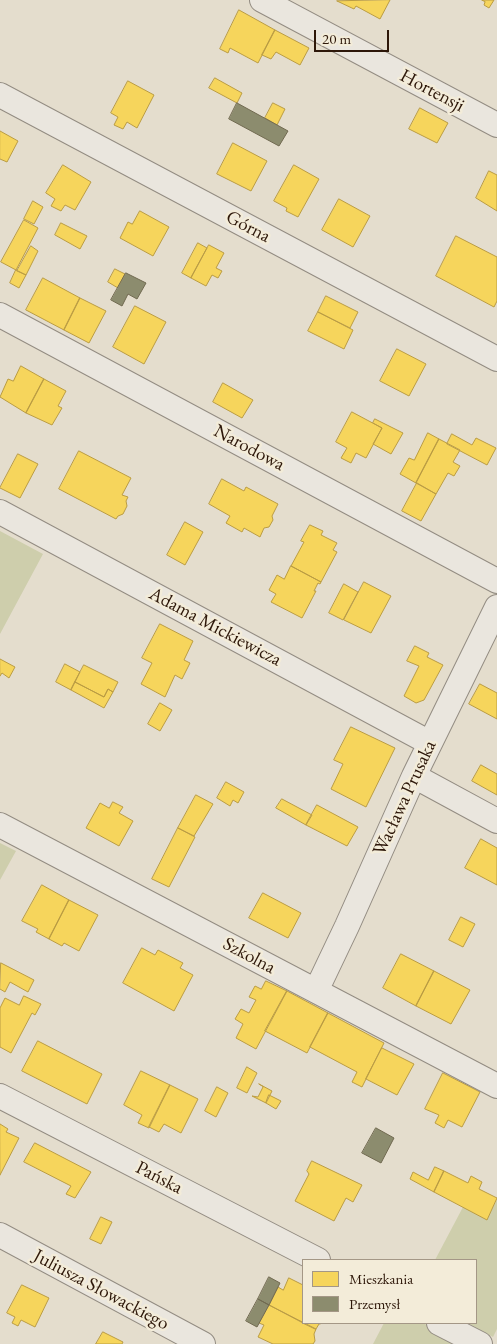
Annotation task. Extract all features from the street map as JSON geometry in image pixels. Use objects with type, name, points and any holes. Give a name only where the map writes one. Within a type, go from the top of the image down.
[{"type":"street","name":"Hortensji","points":[[262,0],[497,125]]},
{"type":"street","name":"Górna","points":[[0,95],[497,359]]},
{"type":"street","name":"Narodowa","points":[[0,315],[497,581]]},
{"type":"street","name":"Adama Mickiewicza","points":[[0,512],[430,743]]},
{"type":"street","name":"Wacława Prusaka","points":[[316,991],[414,776],[497,607]]},
{"type":"street","points":[[414,776],[497,821]]},
{"type":"street","name":"Szkolna","points":[[0,825],[497,1086]]},
{"type":"street","name":"Pańska","points":[[0,1096],[316,1259]]},
{"type":"street","name":"Juliusza Słowackiego","points":[[0,1235],[203,1344]]},
{"type":"street","points":[[441,1324],[480,1344]]},
{"type":"green space","points":[[0,531],[43,554],[0,634]]},
{"type":"green space","points":[[0,843],[16,851],[0,880]]},
{"type":"green space","points":[[497,1199],[497,1329],[493,1337],[469,1324],[477,1324],[477,1259],[436,1259],[463,1207],[487,1219]]},
{"type":"green space","points":[[383,1324],[425,1324],[464,1344],[373,1344]]},
{"type":"building: Mieszkania","points":[[390,0],[380,19],[356,6],[354,9],[337,1]]},
{"type":"building: Mieszkania","points":[[482,0],[494,0],[489,8],[484,5],[485,2]]},
{"type":"building: Mieszkania","points":[[239,10],[275,30],[258,63],[230,48],[228,53],[220,49]]},
{"type":"building: Mieszkania","points":[[275,30],[309,48],[300,65],[276,52],[271,59],[262,55]]},
{"type":"building: Mieszkania","points":[[215,78],[242,93],[237,103],[209,88]]},
{"type":"building: Mieszkania","points":[[128,81],[154,95],[137,128],[127,122],[123,129],[114,125],[118,117],[111,113]]},
{"type":"building: Mieszkania","points":[[273,103],[285,109],[277,125],[265,118]]},
{"type":"building: Mieszkania","points":[[420,108],[448,123],[437,143],[409,129]]},
{"type":"building: Mieszkania","points":[[0,131],[18,141],[7,162],[0,159]]},
{"type":"building: Mieszkania","points":[[233,143],[267,161],[251,191],[217,174]]},
{"type":"building: Mieszkania","points":[[63,165],[91,182],[75,210],[65,205],[61,211],[51,206],[55,199],[46,193]]},
{"type":"building: Mieszkania","points":[[294,165],[319,179],[298,217],[286,211],[287,208],[274,201]]},
{"type":"building: Mieszkania","points":[[489,171],[497,175],[497,211],[476,198]]},
{"type":"building: Mieszkania","points":[[339,199],[370,216],[353,247],[322,230]]},
{"type":"building: Mieszkania","points":[[33,201],[43,207],[34,224],[24,219]]},
{"type":"building: Mieszkania","points":[[140,211],[169,227],[153,256],[120,238],[128,222],[132,224]]},
{"type":"building: Mieszkania","points":[[24,220],[38,228],[16,270],[1,262]]},
{"type":"building: Mieszkania","points":[[61,223],[87,236],[80,249],[55,235]]},
{"type":"building: Mieszkania","points":[[456,236],[497,257],[497,301],[494,307],[436,276]]},
{"type":"building: Mieszkania","points":[[198,243],[207,248],[191,278],[182,273]]},
{"type":"building: Mieszkania","points":[[209,245],[224,253],[216,268],[222,271],[218,278],[212,275],[206,286],[191,278]]},
{"type":"building: Mieszkania","points":[[31,246],[38,251],[26,275],[17,271]]},
{"type":"building: Mieszkania","points":[[115,269],[125,274],[118,288],[108,282]]},
{"type":"building: Mieszkania","points":[[16,270],[26,275],[19,288],[10,283]]},
{"type":"building: Mieszkania","points":[[43,278],[80,298],[64,330],[26,310]]},
{"type":"building: Mieszkania","points":[[326,296],[358,312],[350,328],[318,312]]},
{"type":"building: Mieszkania","points":[[80,298],[106,311],[89,343],[64,330]]},
{"type":"building: Mieszkania","points":[[135,306],[166,322],[144,364],[113,347]]},
{"type":"building: Mieszkania","points":[[318,312],[353,330],[344,349],[308,331]]},
{"type":"building: Mieszkania","points":[[397,349],[426,364],[409,396],[380,381]]},
{"type":"building: Mieszkania","points":[[21,366],[44,379],[26,413],[0,397],[8,379],[13,381]]},
{"type":"building: Mieszkania","points":[[44,379],[66,391],[58,406],[62,408],[52,425],[26,413]]},
{"type":"building: Mieszkania","points":[[223,383],[253,400],[242,418],[213,402]]},
{"type":"building: Mieszkania","points":[[352,412],[382,428],[366,458],[356,453],[351,463],[341,458],[347,448],[336,442]]},
{"type":"building: Mieszkania","points":[[375,419],[403,433],[391,454],[373,444],[382,428],[373,423]]},
{"type":"building: Mieszkania","points":[[428,433],[439,439],[416,483],[400,474],[409,458],[414,460]]},
{"type":"building: Mieszkania","points":[[452,434],[472,445],[476,438],[496,448],[487,465],[447,444]]},
{"type":"building: Mieszkania","points":[[439,439],[460,450],[453,462],[460,466],[454,476],[448,473],[436,494],[416,483]]},
{"type":"building: Mieszkania","points":[[79,451],[131,478],[122,495],[128,497],[126,501],[127,506],[123,514],[116,519],[59,489]]},
{"type":"building: Mieszkania","points":[[18,454],[38,464],[20,498],[0,488]]},
{"type":"building: Mieszkania","points":[[222,479],[244,491],[246,487],[278,504],[272,516],[273,520],[269,527],[264,528],[260,537],[244,528],[242,532],[226,523],[230,516],[209,504]]},
{"type":"building: Mieszkania","points":[[417,483],[436,494],[421,521],[402,511]]},
{"type":"building: Mieszkania","points":[[185,522],[203,532],[185,565],[167,555]]},
{"type":"building: Mieszkania","points":[[310,525],[323,531],[321,535],[337,543],[333,550],[337,552],[321,582],[291,566],[304,542],[301,541]]},
{"type":"building: Mieszkania","points":[[291,566],[321,582],[320,584],[318,583],[314,591],[316,591],[302,618],[271,602],[276,594],[269,590],[277,575],[284,579]]},
{"type":"building: Mieszkania","points":[[364,582],[391,596],[371,633],[344,620]]},
{"type":"building: Mieszkania","points":[[344,584],[358,592],[343,620],[329,613]]},
{"type":"building: Mieszkania","points":[[160,624],[193,641],[184,660],[190,663],[182,679],[175,675],[165,697],[141,684],[152,663],[142,658]]},
{"type":"building: Mieszkania","points":[[415,646],[429,653],[427,657],[443,665],[424,700],[416,703],[404,696],[419,666],[407,661]]},
{"type":"building: Mieszkania","points":[[0,659],[15,667],[9,678],[2,673],[0,676]]},
{"type":"building: Mieszkania","points":[[65,664],[80,672],[71,690],[56,682]]},
{"type":"building: Mieszkania","points":[[84,665],[118,682],[113,692],[108,689],[104,697],[75,682]]},
{"type":"building: Mieszkania","points":[[75,682],[104,697],[108,689],[113,692],[104,708],[71,690]]},
{"type":"building: Mieszkania","points":[[480,684],[497,693],[497,719],[469,704]]},
{"type":"building: Mieszkania","points":[[160,703],[172,710],[160,731],[148,724]]},
{"type":"building: Mieszkania","points":[[351,727],[395,748],[366,807],[331,789],[343,764],[334,760]]},
{"type":"building: Mieszkania","points":[[481,765],[497,774],[497,795],[472,781]]},
{"type":"building: Mieszkania","points":[[226,782],[244,792],[238,803],[233,800],[230,806],[217,798]]},
{"type":"building: Mieszkania","points":[[196,795],[213,804],[194,836],[178,828]]},
{"type":"building: Mieszkania","points":[[282,799],[312,815],[306,825],[276,808]]},
{"type":"building: Mieszkania","points":[[113,802],[123,807],[119,813],[133,821],[119,846],[86,828],[100,803],[109,808]]},
{"type":"building: Mieszkania","points":[[317,805],[358,827],[347,846],[306,825]]},
{"type":"building: Mieszkania","points":[[178,828],[195,837],[169,887],[152,879]]},
{"type":"building: Mieszkania","points":[[481,839],[497,848],[497,885],[465,868]]},
{"type":"building: Mieszkania","points":[[42,885],[69,900],[49,939],[36,932],[38,929],[22,921]]},
{"type":"building: Mieszkania","points":[[263,893],[301,913],[288,938],[249,918]]},
{"type":"building: Mieszkania","points":[[69,900],[98,915],[79,951],[64,943],[62,946],[49,939]]},
{"type":"building: Mieszkania","points":[[461,917],[475,924],[463,947],[449,940]]},
{"type":"building: Mieszkania","points":[[142,948],[155,955],[158,950],[183,963],[180,968],[193,975],[174,1011],[123,983]]},
{"type":"building: Mieszkania","points":[[401,954],[434,971],[416,1006],[383,988]]},
{"type":"building: Mieszkania","points":[[1,963],[34,980],[28,992],[10,982],[5,992],[0,989]]},
{"type":"building: Mieszkania","points":[[434,971],[470,990],[451,1024],[416,1006]]},
{"type":"building: Mieszkania","points":[[266,981],[287,991],[256,1049],[236,1038],[243,1024],[235,1019],[241,1009],[249,1013],[256,1000],[249,997],[255,986],[261,989]]},
{"type":"building: Mieszkania","points":[[287,991],[328,1013],[307,1053],[265,1031]]},
{"type":"building: Mieszkania","points":[[24,996],[41,1004],[35,1015],[32,1013],[11,1053],[0,1047],[0,1008],[5,998],[19,1005]]},
{"type":"building: Mieszkania","points":[[328,1013],[384,1043],[362,1087],[352,1082],[357,1072],[310,1047]]},
{"type":"building: Mieszkania","points":[[38,1041],[102,1074],[87,1104],[22,1071]]},
{"type":"building: Mieszkania","points":[[382,1048],[414,1064],[397,1095],[366,1079]]},
{"type":"building: Mieszkania","points":[[247,1067],[257,1073],[247,1093],[237,1088]]},
{"type":"building: Mieszkania","points":[[141,1071],[170,1085],[149,1128],[138,1123],[142,1115],[124,1105]]},
{"type":"building: Mieszkania","points":[[443,1073],[480,1092],[462,1127],[448,1120],[444,1128],[435,1123],[439,1115],[425,1109]]},
{"type":"building: Mieszkania","points":[[259,1084],[272,1091],[266,1103],[252,1096],[258,1097],[263,1087]]},
{"type":"building: Mieszkania","points":[[170,1085],[198,1099],[181,1133],[164,1124],[159,1132],[149,1127]]},
{"type":"building: Mieszkania","points":[[217,1087],[228,1093],[216,1117],[205,1111]]},
{"type":"building: Mieszkania","points":[[269,1095],[281,1101],[276,1109],[266,1103]]},
{"type":"building: Mieszkania","points":[[0,1124],[8,1129],[6,1132],[19,1138],[0,1175]]},
{"type":"building: Mieszkania","points":[[35,1143],[91,1172],[75,1198],[66,1194],[71,1186],[24,1162]]},
{"type":"building: Mieszkania","points":[[312,1161],[362,1185],[353,1202],[346,1198],[334,1221],[295,1201],[309,1174],[307,1171]]},
{"type":"building: Mieszkania","points":[[435,1167],[444,1171],[434,1192],[410,1179],[413,1172],[428,1180]]},
{"type":"building: Mieszkania","points":[[444,1171],[468,1183],[471,1176],[482,1182],[479,1189],[497,1198],[487,1220],[434,1192]]},
{"type":"building: Mieszkania","points":[[101,1217],[112,1222],[101,1244],[90,1239]]},
{"type":"building: Mieszkania","points":[[289,1278],[302,1284],[302,1322],[269,1305],[278,1287],[283,1290]]},
{"type":"building: Mieszkania","points":[[22,1285],[49,1298],[35,1327],[21,1320],[18,1326],[12,1323],[15,1317],[7,1313]]},
{"type":"building: Mieszkania","points":[[269,1305],[302,1322],[302,1324],[316,1329],[314,1334],[315,1341],[313,1344],[273,1344],[258,1337],[264,1325],[259,1323]]},
{"type":"building: Mieszkania","points":[[305,1324],[319,1324],[316,1329]]},
{"type":"building: Mieszkania","points":[[103,1332],[123,1342],[122,1344],[96,1344]]},
{"type":"building: Przemysł","points":[[237,103],[288,131],[279,146],[229,119]]},
{"type":"building: Przemysł","points":[[126,273],[146,283],[137,299],[128,294],[122,306],[111,300]]},
{"type":"building: Przemysł","points":[[376,1128],[394,1138],[381,1163],[362,1153]]},
{"type":"building: Przemysł","points":[[269,1277],[280,1283],[269,1305],[258,1299]]},
{"type":"building: Przemysł","points":[[258,1299],[269,1305],[257,1327],[246,1321]]}]
